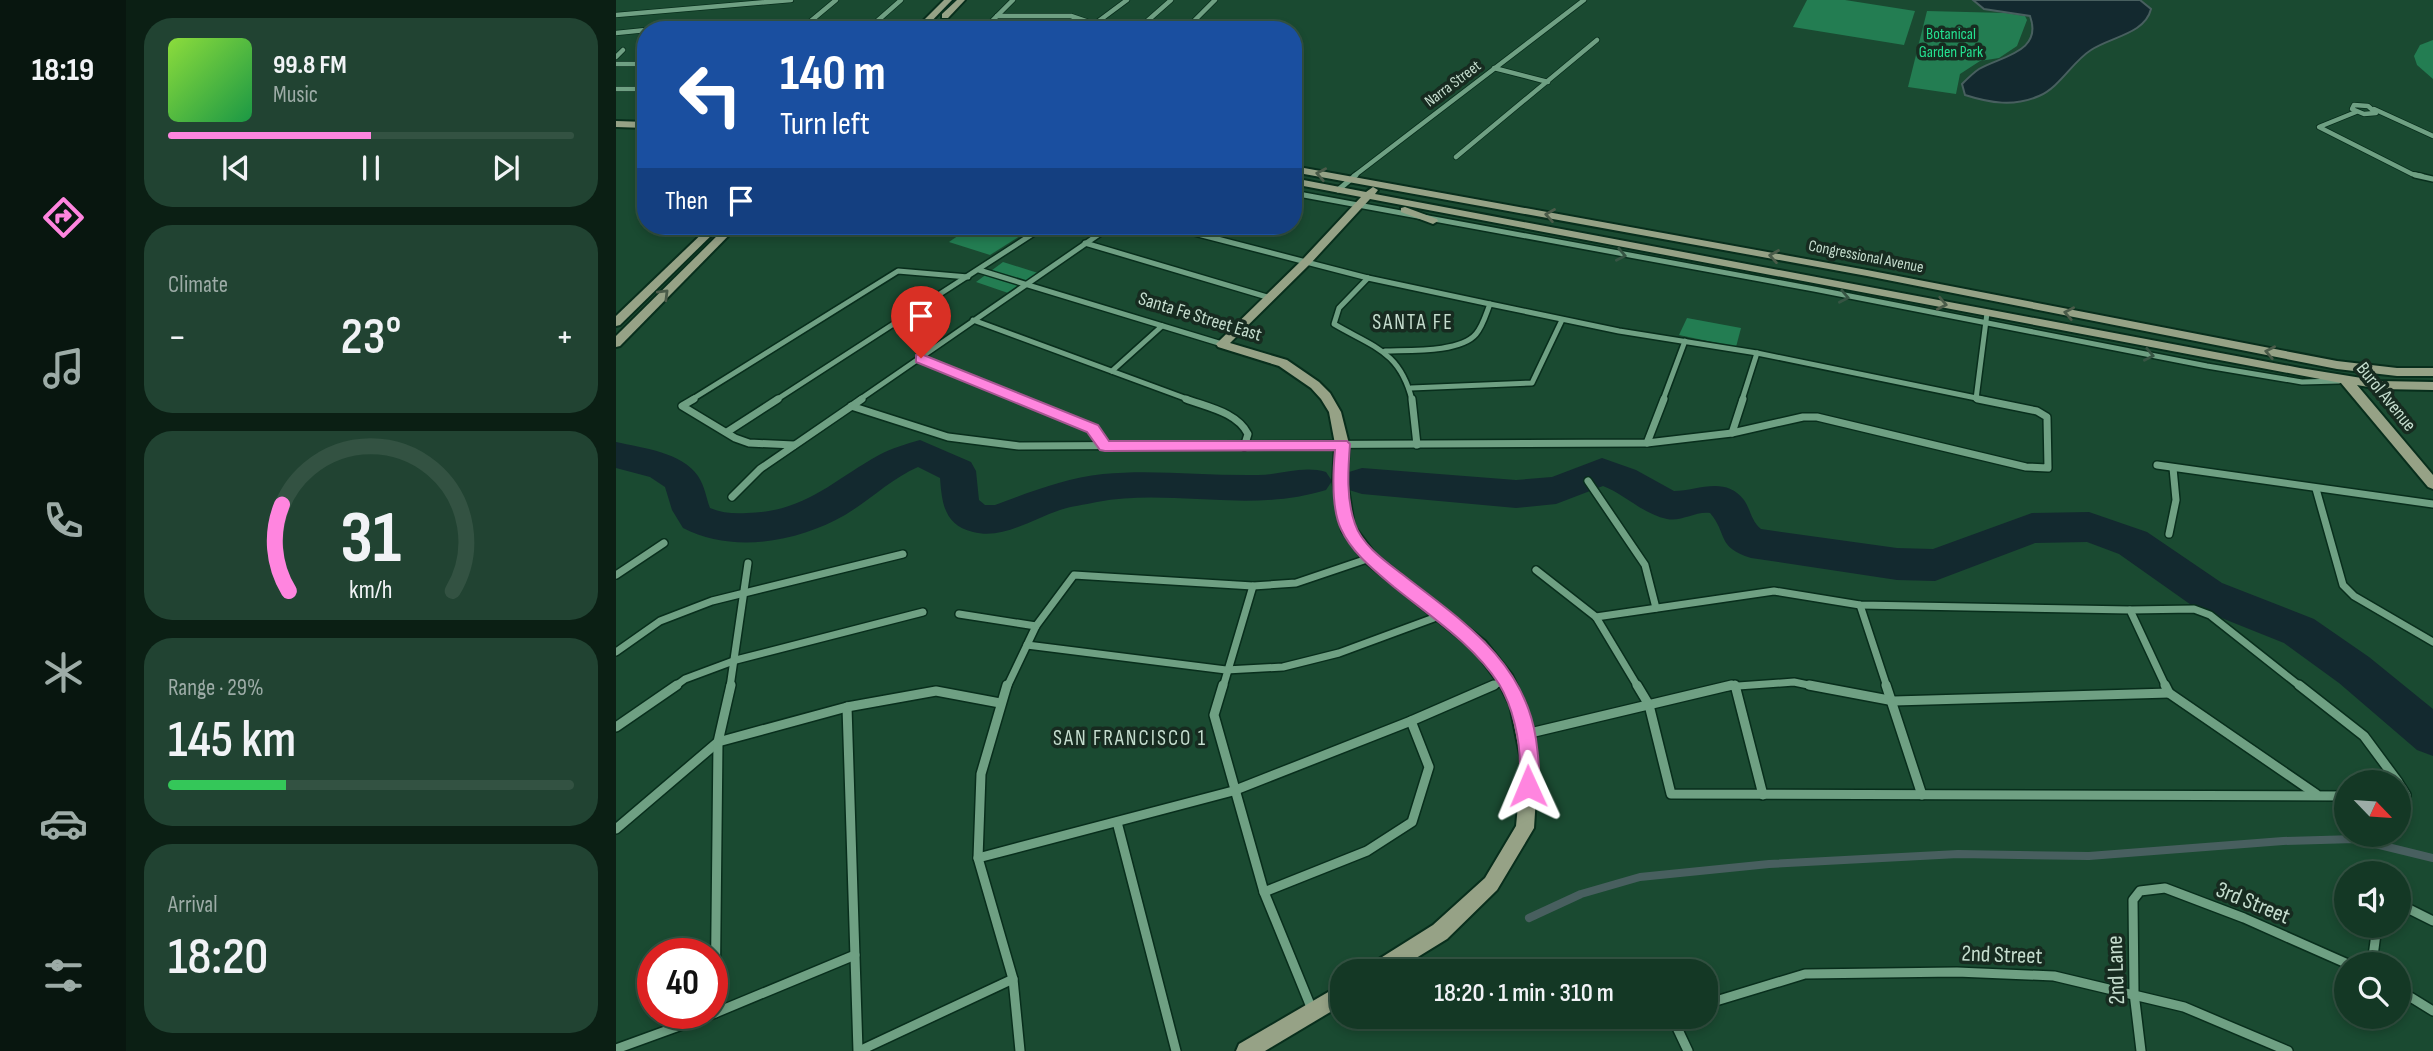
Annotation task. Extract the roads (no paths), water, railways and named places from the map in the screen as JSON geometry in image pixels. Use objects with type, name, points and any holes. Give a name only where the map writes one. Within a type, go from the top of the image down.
[{"type":"main road","points":[[927,21],[948,0]]},
{"type":"main road","points":[[940,21],[961,0]]},
{"type":"main road","points":[[616,124],[637,125]]},
{"type":"main road","points":[[616,134],[637,134]]},
{"type":"main road","name":"Congressional Avenue","points":[[1302,171],[1867,273],[2337,365],[2397,372],[2433,372]]},
{"type":"main road","name":"Congressional Avenue","points":[[1302,183],[1986,318],[2346,380],[2433,386]]},
{"type":"main road","points":[[1222,344],[1307,261],[1377,185]]},
{"type":"main road","points":[[1368,196],[1433,220]]},
{"type":"main road","points":[[1359,206],[1442,210]]},
{"type":"main road","points":[[616,322],[707,235]]},
{"type":"main road","points":[[616,342],[724,235]]},
{"type":"main road","name":"Santa Fe Street East","points":[[1222,344],[1283,363],[1326,396],[1335,412],[1342,444],[1340,470],[1347,527],[1370,558],[1480,646],[1506,680],[1518,705],[1530,765],[1525,828],[1491,884],[1440,932],[1397,959]]},
{"type":"main road","name":"Burol Avenue","points":[[2337,365],[2346,380],[2433,484]]},
{"type":"main road","points":[[1246,1051],[1330,1001]]},
{"type":"street","points":[[616,15],[791,0]]},
{"type":"street","points":[[811,21],[836,0]]},
{"type":"street","points":[[877,21],[901,0]]},
{"type":"street","points":[[992,21],[1013,0]]},
{"type":"street","points":[[1099,21],[1127,0]]},
{"type":"street","points":[[1147,21],[1171,0]]},
{"type":"street","points":[[1194,21],[1215,0]]},
{"type":"street","name":"Narra Street","points":[[1339,190],[1349,179],[1584,0]]},
{"type":"street","points":[[997,16],[1059,15],[1087,21]]},
{"type":"street","points":[[616,33],[637,31]]},
{"type":"street","points":[[1456,157],[1597,40]]},
{"type":"street","points":[[616,51],[623,50],[616,57]]},
{"type":"street","points":[[616,64],[637,64]]},
{"type":"street","points":[[1494,68],[1548,82]]},
{"type":"street","points":[[616,89],[637,89]]},
{"type":"street","points":[[2356,112],[2352,109],[2354,105],[2374,109],[2433,136]]},
{"type":"street","points":[[2374,109],[2376,113],[2372,115],[2356,112],[2319,127],[2412,174],[2433,179]]},
{"type":"street","name":"Congressional Avenue","points":[[1302,195],[1986,318]]},
{"type":"street","points":[[727,432],[1032,235]]},
{"type":"street","points":[[732,497],[760,469],[1097,235]]},
{"type":"street","points":[[851,406],[962,440],[1019,446],[1244,447],[1567,441],[1647,443],[1732,433],[1803,417],[1817,417],[2026,467],[2048,468],[2047,417],[2043,413],[1757,353],[1562,320],[1368,278],[1203,235]]},
{"type":"street","points":[[1085,243],[1267,298]]},
{"type":"street","name":"Santa Fe Street East","points":[[979,270],[1222,344]]},
{"type":"street","points":[[795,445],[749,443],[735,438],[682,406],[898,271],[968,276]]},
{"type":"street","points":[[1368,278],[1339,308],[1334,324],[1385,351],[1401,369],[1410,388],[1417,445]]},
{"type":"street","points":[[1385,351],[1452,346],[1468,341],[1475,334],[1490,304]]},
{"type":"street","points":[[1976,399],[1986,318]]},
{"type":"street","points":[[973,320],[1238,420],[1248,434],[1244,447]]},
{"type":"street","points":[[1410,388],[1532,383],[1562,320]]},
{"type":"street","points":[[1112,371],[1162,326]]},
{"type":"street","points":[[1647,443],[1685,341]]},
{"type":"street","points":[[1732,433],[1757,353]]},
{"type":"street","points":[[921,358],[1092,428],[1105,446]]},
{"type":"street","points":[[2157,465],[2433,504]]},
{"type":"street","points":[[2169,534],[2176,500],[2173,468]]},
{"type":"street","points":[[1588,481],[1645,565],[1656,608]]},
{"type":"street","points":[[2316,489],[2343,585],[2354,596],[2433,642]]},
{"type":"street","points":[[616,575],[664,543]]},
{"type":"street","points":[[616,652],[660,621],[712,601],[903,554]]},
{"type":"street","points":[[1020,1051],[1013,979],[978,859],[981,774],[1000,704],[1036,626],[1074,575],[1253,586],[1296,583],[1370,558]]},
{"type":"street","points":[[716,938],[718,742],[736,660],[748,563]]},
{"type":"street","points":[[1536,570],[1596,617],[1649,705],[1671,794],[2334,795]]},
{"type":"street","points":[[1253,586],[1214,715],[1233,791],[1264,891],[1313,1012]]},
{"type":"street","points":[[1596,617],[1774,591],[1860,605],[2194,609],[2210,615],[2364,736],[2389,770]]},
{"type":"street","points":[[1860,605],[1894,701],[1922,795]]},
{"type":"street","points":[[2130,610],[2169,693],[2316,794]]},
{"type":"street","points":[[616,726],[685,680],[736,660],[923,612]]},
{"type":"street","points":[[959,614],[1036,626]]},
{"type":"street","points":[[1027,645],[1226,670],[1283,667],[1317,659],[1443,615]]},
{"type":"street","points":[[978,859],[1233,791],[1412,721],[1506,680]]},
{"type":"street","points":[[1525,734],[1735,684],[1794,682],[1894,701],[2169,693]]},
{"type":"street","points":[[1735,684],[1763,795]]},
{"type":"street","points":[[616,829],[718,742],[847,707],[936,691],[1000,704]]},
{"type":"street","points":[[847,707],[858,1051],[1013,979]]},
{"type":"street","points":[[1264,891],[1367,851],[1412,822],[1429,767],[1412,721]]},
{"type":"street","points":[[1117,822],[1176,1051]]},
{"type":"street","name":"3rd Street","points":[[2140,891],[2165,888],[2244,918],[2334,958]]},
{"type":"street","name":"2nd Lane","points":[[2140,891],[2133,900],[2134,993],[2141,1051]]},
{"type":"street","points":[[2411,910],[2433,922]]},
{"type":"street","points":[[728,1008],[855,955]]},
{"type":"street","name":"2nd Street","points":[[1718,1000],[1805,974],[1957,972],[2054,976],[2184,1007],[2288,1051]]},
{"type":"street","points":[[2411,997],[2433,1011]]},
{"type":"street","points":[[616,1049],[671,1029]]},
{"type":"street","points":[[1678,1029],[1688,1051]]},
{"type":"water","points":[[1973,0],[2140,0],[2151,9],[2142,24],[2091,50],[2046,92],[2020,102],[2002,103],[1965,95],[1962,84],[1979,69],[2026,45],[2031,38],[2030,16],[1984,9]]},
{"type":"waterway","points":[[616,455],[653,464],[671,472],[684,484],[696,518],[720,526],[738,528],[776,525],[813,514],[830,506],[890,466],[920,453],[958,471],[961,505],[976,519],[997,519],[1055,497],[1101,488],[1145,486],[1261,489],[1313,481]]},
{"type":"waterway","points":[[1362,481],[1516,494],[1556,490],[1602,471],[1623,479],[1668,505],[1683,505],[1705,498],[1722,502],[1730,510],[1738,532],[1751,543],[1897,564],[1935,565],[2032,528],[2089,527],[2133,543],[2208,595],[2299,631],[2354,670],[2433,736]]},
{"type":"waterway","points":[[1529,918],[1581,894],[1640,877],[1769,864],[1958,854],[2089,856],[2283,841],[2355,839],[2433,858]]},
{"type":"district","name":"SANTA FE","points":[[1413,322]]},
{"type":"district","name":"SAN FRANCISCO 1","points":[[1130,738]]},
{"type":"park label","name":"Botanical Garden Park","points":[[1951,43]]}]
